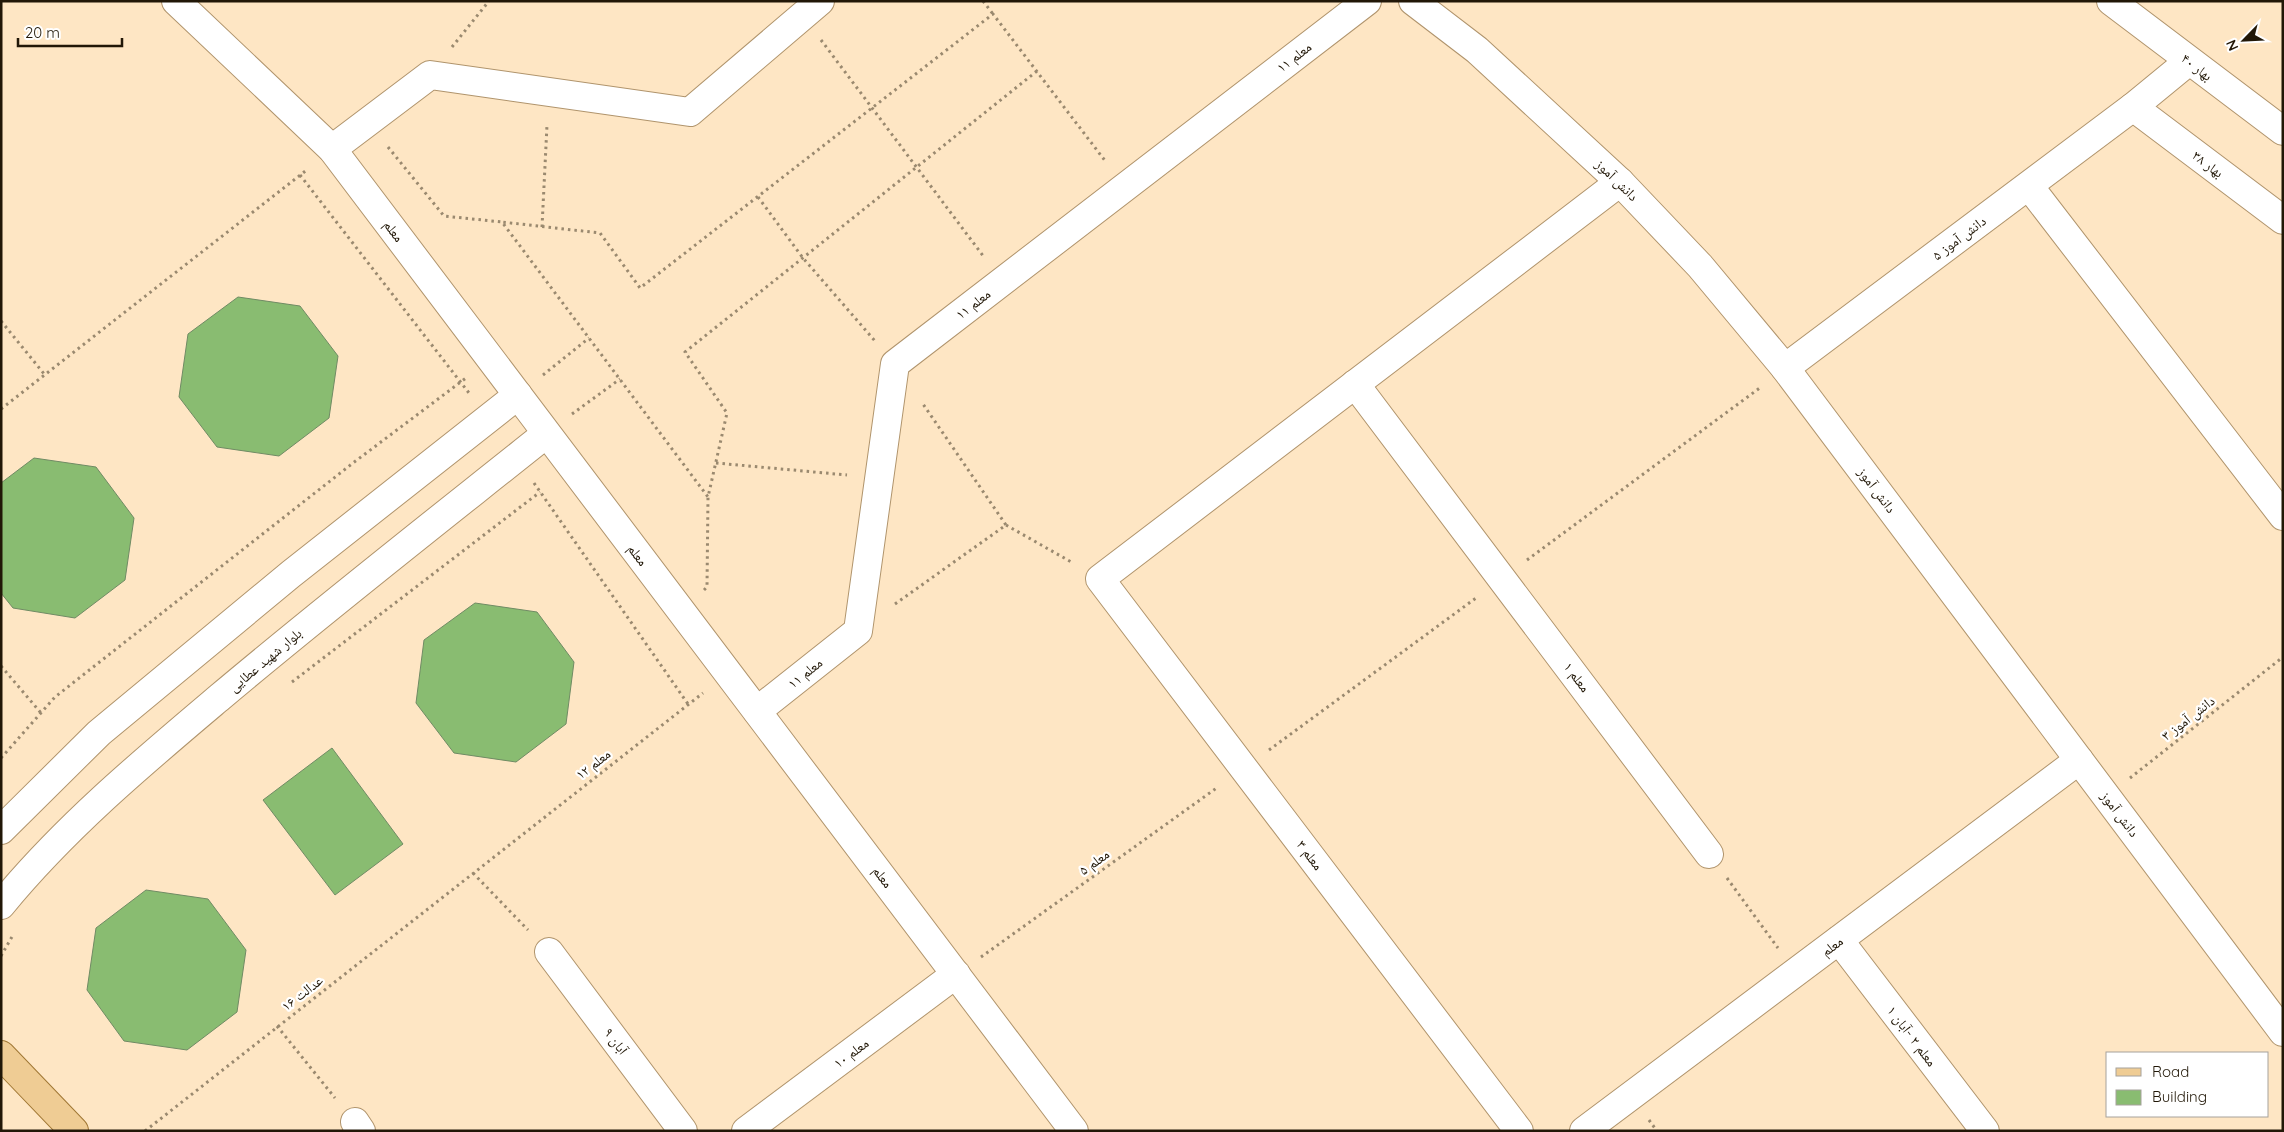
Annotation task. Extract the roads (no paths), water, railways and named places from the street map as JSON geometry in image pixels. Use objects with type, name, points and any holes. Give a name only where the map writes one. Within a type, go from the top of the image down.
[{"type":"main road","points":[[1,1055],[74,1131]]},
{"type":"street","name":"معلم","points":[[176,1],[332,149],[1074,1131]]},
{"type":"street","name":"معلم ۱۱","points":[[757,712],[858,631],[895,364],[1367,1]]},
{"type":"street","name":"دانش آموز","points":[[1413,1],[1477,50],[1620,182],[1700,266],[1785,368],[2283,1032]]},
{"type":"street","name":"بهار ۴۰","points":[[2111,2],[2283,131]]},
{"type":"street","points":[[332,149],[430,75],[690,112],[812,9]]},
{"type":"street","name":"دانش آموز ۵","points":[[1785,368],[2133,107],[2189,61]]},
{"type":"street","name":"بهار ۳۸","points":[[2133,107],[2283,220]]},
{"type":"street","points":[[1356,384],[1620,182]]},
{"type":"street","points":[[2029,186],[2283,516]]},
{"type":"street","name":"معلم ۳","points":[[1356,384],[1100,579],[1519,1131]]},
{"type":"street","name":"معلم ۱","points":[[1356,384],[1709,854]]},
{"type":"street","points":[[1,830],[99,733],[291,574],[518,395]]},
{"type":"street","name":"بلوار شهید عطایی","points":[[1,905],[29,871],[136,768],[322,611],[546,434]]},
{"type":"street","name":"معلم","points":[[1584,1131],[2079,760]]},
{"type":"street","name":"معلم ۲ -آبان ۱","points":[[1839,940],[1985,1131]]},
{"type":"street","name":"آبان ۹","points":[[549,952],[683,1131]]},
{"type":"street","name":"معلم ۱۰","points":[[746,1131],[956,974]]}]
